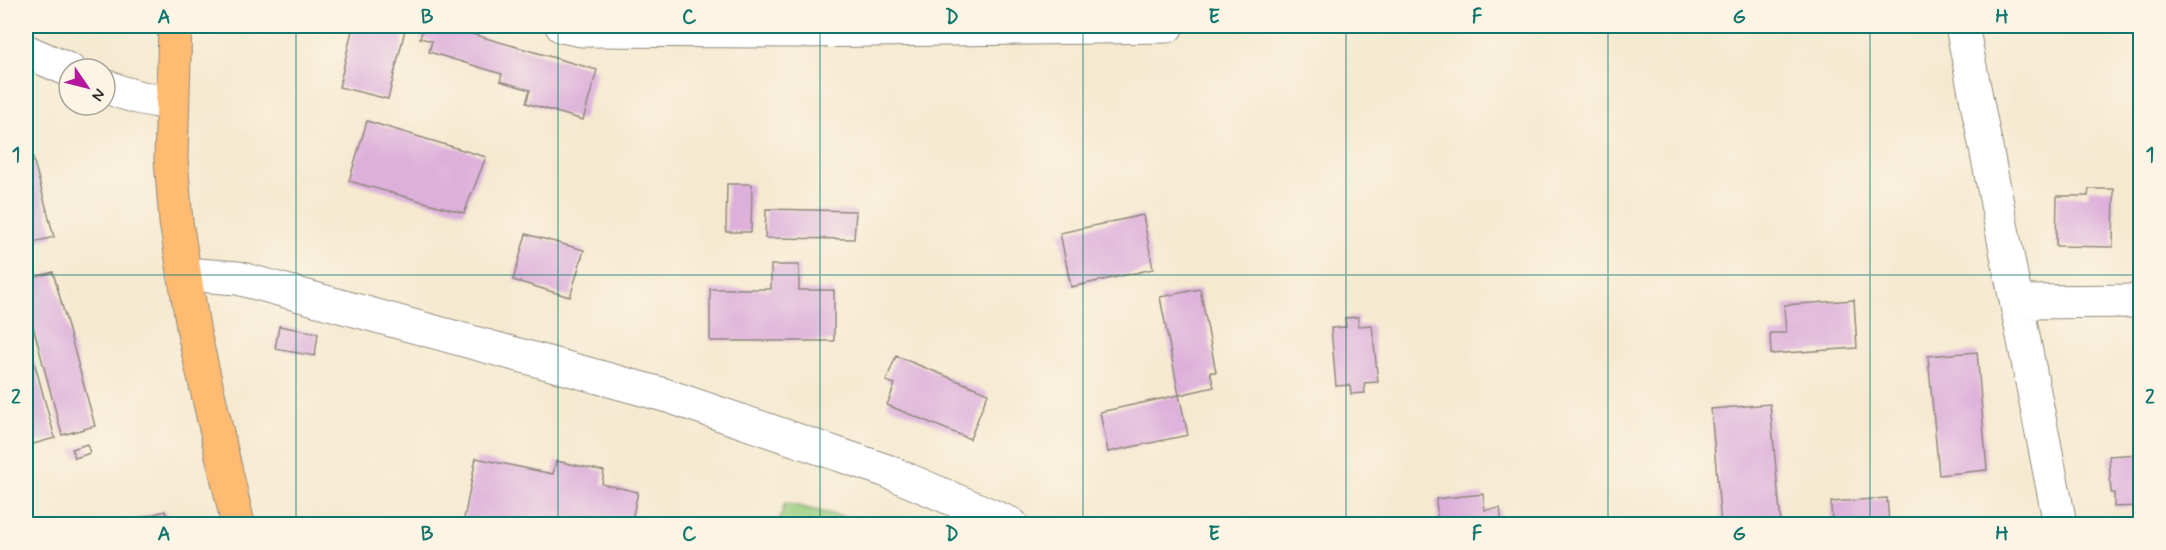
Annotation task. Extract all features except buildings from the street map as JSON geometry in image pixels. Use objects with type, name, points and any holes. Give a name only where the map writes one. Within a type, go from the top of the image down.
[{"type":"main road","points":[[175,26],[172,102],[174,201],[194,333],[237,525]]},
{"type":"street","points":[[562,26],[582,30],[785,31],[1167,26]]},
{"type":"street","points":[[1962,26],[2060,525]]},
{"type":"street","points":[[26,51],[57,65]]},
{"type":"street","points":[[117,92],[141,99],[172,102]]},
{"type":"street","points":[[184,274],[238,278],[668,396],[887,471],[1011,525]]},
{"type":"street","points":[[2017,302],[2140,301]]},
{"type":"green space","points":[[785,503],[873,524],[778,524]]}]
